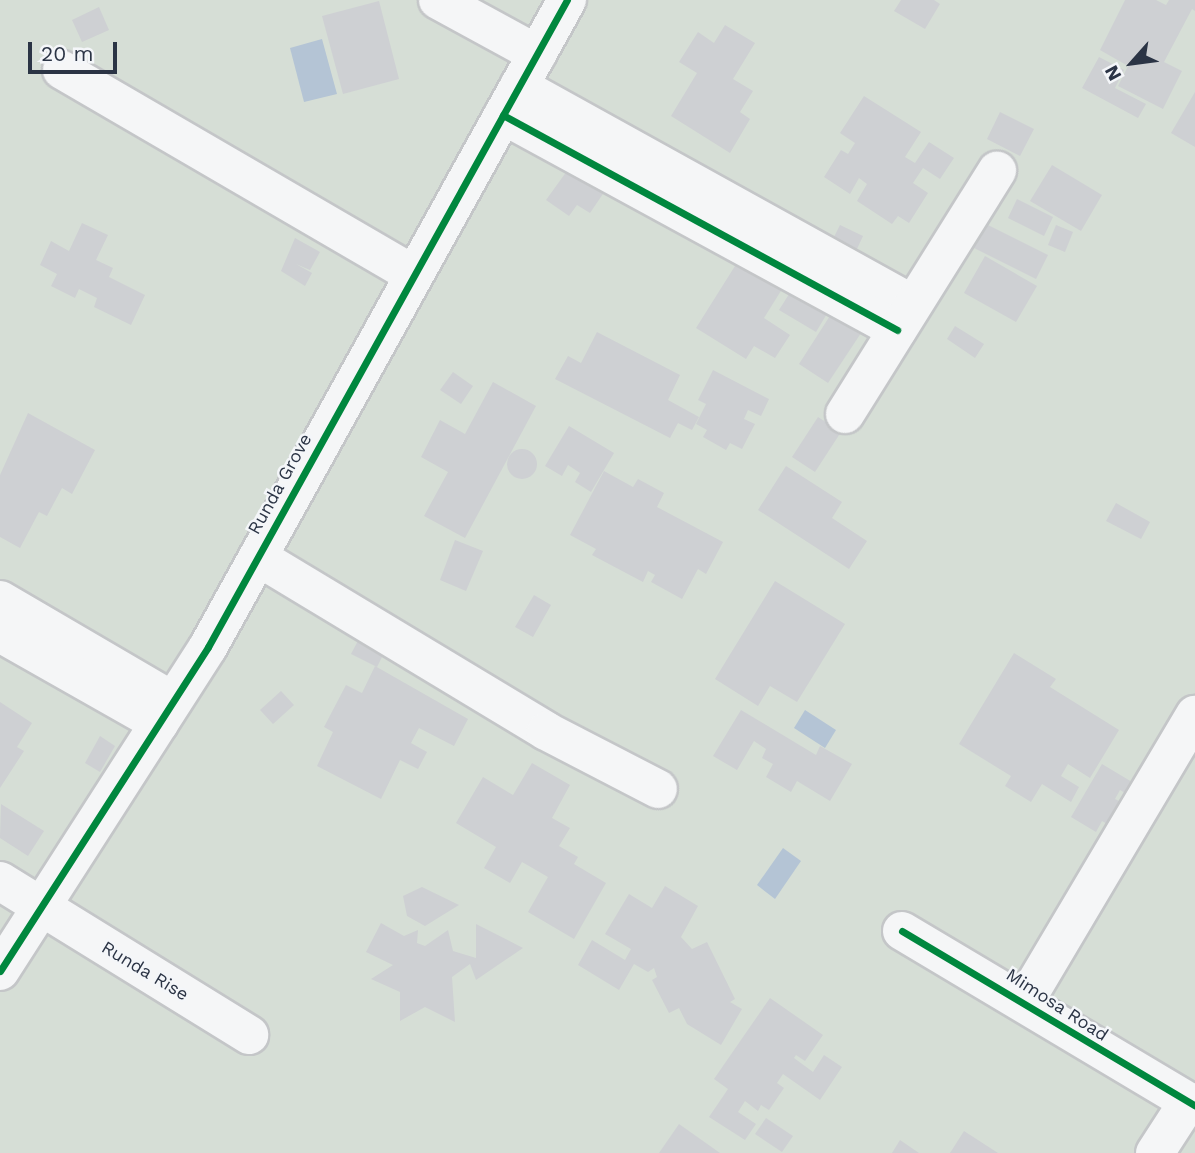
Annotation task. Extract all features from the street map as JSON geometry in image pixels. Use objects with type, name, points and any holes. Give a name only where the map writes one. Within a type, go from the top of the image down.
[{"type":"street","points":[[438,0],[520,85],[904,317]]},
{"type":"street","name":"Runda Grove","points":[[0,971],[166,712],[258,557],[567,0]]},
{"type":"street","points":[[62,70],[414,275]]},
{"type":"street","points":[[845,414],[997,171]]},
{"type":"street","points":[[258,557],[546,731],[658,789]]},
{"type":"street","points":[[0,600],[166,712]]},
{"type":"street","points":[[0,633],[166,712]]},
{"type":"street","points":[[1026,1001],[1195,715]]},
{"type":"street","name":"Runda Rise","points":[[0,881],[249,1035]]},
{"type":"street","name":"Mimosa Road","points":[[902,931],[1026,1001],[1091,1047],[1191,1104]]},
{"type":"street","points":[[1155,1153],[1191,1104]]},
{"type":"shaded area","points":[[0,0],[1195,0],[1195,1153],[0,1153]]},
{"type":"water","points":[[322,39],[337,94],[304,102],[290,48]]},
{"type":"water","points":[[805,710],[836,730],[825,748],[794,728]]},
{"type":"water","points":[[783,848],[801,861],[775,899],[757,885]]},
{"type":"building","points":[[901,0],[934,0],[940,4],[925,29],[894,11]]},
{"type":"building","points":[[1125,0],[1156,0],[1166,5],[1169,0],[1195,0],[1195,11],[1192,9],[1164,62],[1182,71],[1163,109],[1118,86],[1128,66],[1100,50]]},
{"type":"building","points":[[379,1],[399,79],[343,94],[322,16]]},
{"type":"building","points":[[99,7],[109,30],[82,42],[72,20]]},
{"type":"building","points":[[725,25],[755,43],[733,79],[753,91],[740,112],[750,119],[730,153],[671,116],[697,73],[679,62],[698,32],[714,43]]},
{"type":"building","points":[[1099,57],[1124,70],[1115,88],[1146,104],[1138,118],[1082,88]]},
{"type":"building","points":[[1195,92],[1195,147],[1171,133]]},
{"type":"building","points":[[864,96],[921,132],[905,157],[915,163],[929,142],[954,158],[940,179],[923,168],[913,183],[928,193],[909,223],[898,216],[892,224],[857,201],[867,184],[859,178],[850,194],[824,177],[841,150],[848,154],[855,143],[840,133]]},
{"type":"building","points":[[1000,112],[1034,129],[1020,156],[987,139]]},
{"type":"building","points":[[572,164],[607,188],[590,213],[577,205],[569,216],[546,200]]},
{"type":"building","points":[[1052,165],[1102,195],[1081,231],[1030,201]]},
{"type":"building","points":[[1017,199],[1053,217],[1044,236],[1008,218]]},
{"type":"building","points":[[82,223],[108,235],[96,260],[113,268],[109,277],[145,295],[131,325],[94,307],[97,298],[79,289],[75,298],[51,286],[57,274],[40,265],[51,241],[69,251]]},
{"type":"building","points":[[984,223],[1048,255],[1036,279],[972,247]]},
{"type":"building","points":[[840,225],[863,236],[856,251],[833,239]]},
{"type":"building","points":[[1056,225],[1073,232],[1065,252],[1048,245]]},
{"type":"building","points":[[295,238],[320,252],[310,270],[296,264],[312,273],[305,286],[281,271]]},
{"type":"building","points":[[985,256],[1037,286],[1016,322],[964,293]]},
{"type":"building","points":[[740,258],[784,286],[764,318],[790,335],[775,358],[754,346],[746,359],[696,328]]},
{"type":"building","points":[[791,291],[828,312],[816,332],[779,310]]},
{"type":"building","points":[[835,308],[865,327],[828,383],[799,364]]},
{"type":"building","points":[[955,326],[984,344],[975,358],[947,339]]},
{"type":"building","points":[[597,332],[680,375],[668,400],[699,417],[692,430],[678,423],[670,438],[555,379],[568,356],[581,363]]},
{"type":"building","points":[[713,370],[769,399],[761,416],[748,410],[744,419],[755,424],[742,449],[730,443],[726,450],[703,437],[707,430],[696,424],[706,404],[698,400]]},
{"type":"building","points":[[453,372],[473,386],[461,404],[440,390]]},
{"type":"building","points":[[493,382],[536,406],[465,538],[424,516],[448,472],[421,457],[440,420],[465,434]]},
{"type":"building","points":[[28,413],[95,450],[72,494],[62,488],[47,516],[39,512],[20,548],[0,537],[0,475]]},
{"type":"building","points":[[818,417],[841,432],[815,472],[792,457]]},
{"type":"building","points":[[569,426],[614,453],[591,492],[575,482],[580,473],[568,465],[562,476],[545,466]]},
{"type":"building","points":[[522,449],[533,453],[537,464],[533,475],[522,479],[511,475],[507,464],[511,453]]},
{"type":"building","points":[[786,466],[842,502],[832,518],[867,541],[849,569],[758,510]]},
{"type":"building","points":[[604,471],[633,487],[638,479],[664,493],[657,507],[723,542],[706,574],[698,569],[682,599],[651,582],[655,575],[648,571],[643,582],[592,555],[596,549],[570,535]]},
{"type":"building","points":[[1116,503],[1150,522],[1141,539],[1106,521]]},
{"type":"building","points":[[455,540],[483,551],[466,591],[440,580]]},
{"type":"building","points":[[775,581],[845,624],[797,702],[770,686],[758,706],[715,679]]},
{"type":"building","points":[[534,595],[551,605],[533,637],[515,627]]},
{"type":"building","points":[[360,637],[386,649],[377,667],[351,654]]},
{"type":"building","points":[[1014,653],[1056,679],[1050,687],[1119,730],[1090,778],[1068,764],[1061,776],[1079,787],[1071,802],[1042,784],[1031,802],[1005,786],[1011,776],[959,744]]},
{"type":"building","points":[[375,666],[468,719],[454,746],[419,728],[411,743],[427,752],[418,769],[400,760],[381,799],[317,766],[333,732],[324,727],[346,685],[362,693]]},
{"type":"building","points":[[281,691],[294,705],[273,724],[260,710]]},
{"type":"building","points":[[0,702],[32,723],[17,747],[24,751],[0,788]]},
{"type":"building","points":[[741,710],[816,755],[820,746],[852,764],[830,801],[797,781],[791,792],[766,777],[773,764],[762,758],[766,749],[754,741],[737,770],[713,756]]},
{"type":"building","points":[[100,736],[115,746],[100,772],[85,763]]},
{"type":"building","points":[[532,763],[570,785],[552,818],[570,828],[559,846],[578,857],[574,864],[606,883],[574,939],[528,912],[548,877],[522,862],[510,883],[484,868],[496,847],[456,823],[483,777],[513,795]]},
{"type":"building","points":[[1102,764],[1137,785],[1130,796],[1120,790],[1115,799],[1123,803],[1109,825],[1102,821],[1096,832],[1071,817]]},
{"type":"building","points":[[1,804],[44,831],[28,856],[0,838]]},
{"type":"building","points":[[665,886],[698,906],[681,937],[692,949],[707,942],[735,999],[730,1002],[742,1009],[721,1045],[687,1024],[679,1008],[669,1013],[652,980],[657,977],[654,968],[648,972],[634,964],[619,990],[578,965],[592,940],[625,960],[631,949],[605,934],[629,894],[652,908]]},
{"type":"building","points":[[422,887],[459,905],[425,926],[407,916],[403,896]]},
{"type":"building","points":[[381,923],[404,936],[418,930],[417,943],[425,946],[448,930],[453,951],[476,958],[476,924],[523,948],[476,980],[470,964],[452,977],[455,1022],[425,1007],[400,1021],[400,992],[371,979],[393,965],[366,952]]},
{"type":"building","points":[[770,998],[823,1035],[805,1061],[796,1055],[794,1058],[813,1072],[824,1055],[842,1067],[820,1100],[783,1074],[777,1083],[784,1088],[769,1110],[761,1105],[758,1111],[745,1101],[738,1112],[756,1124],[745,1140],[709,1117],[728,1089],[714,1079]]},
{"type":"building","points":[[766,1118],[793,1136],[782,1152],[755,1134]]},
{"type":"building","points":[[679,1124],[720,1153],[659,1153]]},
{"type":"building","points":[[964,1131],[998,1153],[950,1153]]},
{"type":"building","points":[[900,1140],[919,1153],[892,1153]]},
{"type":"cycle path","points":[[0,971],[208,647],[567,0]]},
{"type":"cycle path","points":[[503,115],[897,330]]},
{"type":"cycle path","points":[[902,931],[1195,1106]]}]
